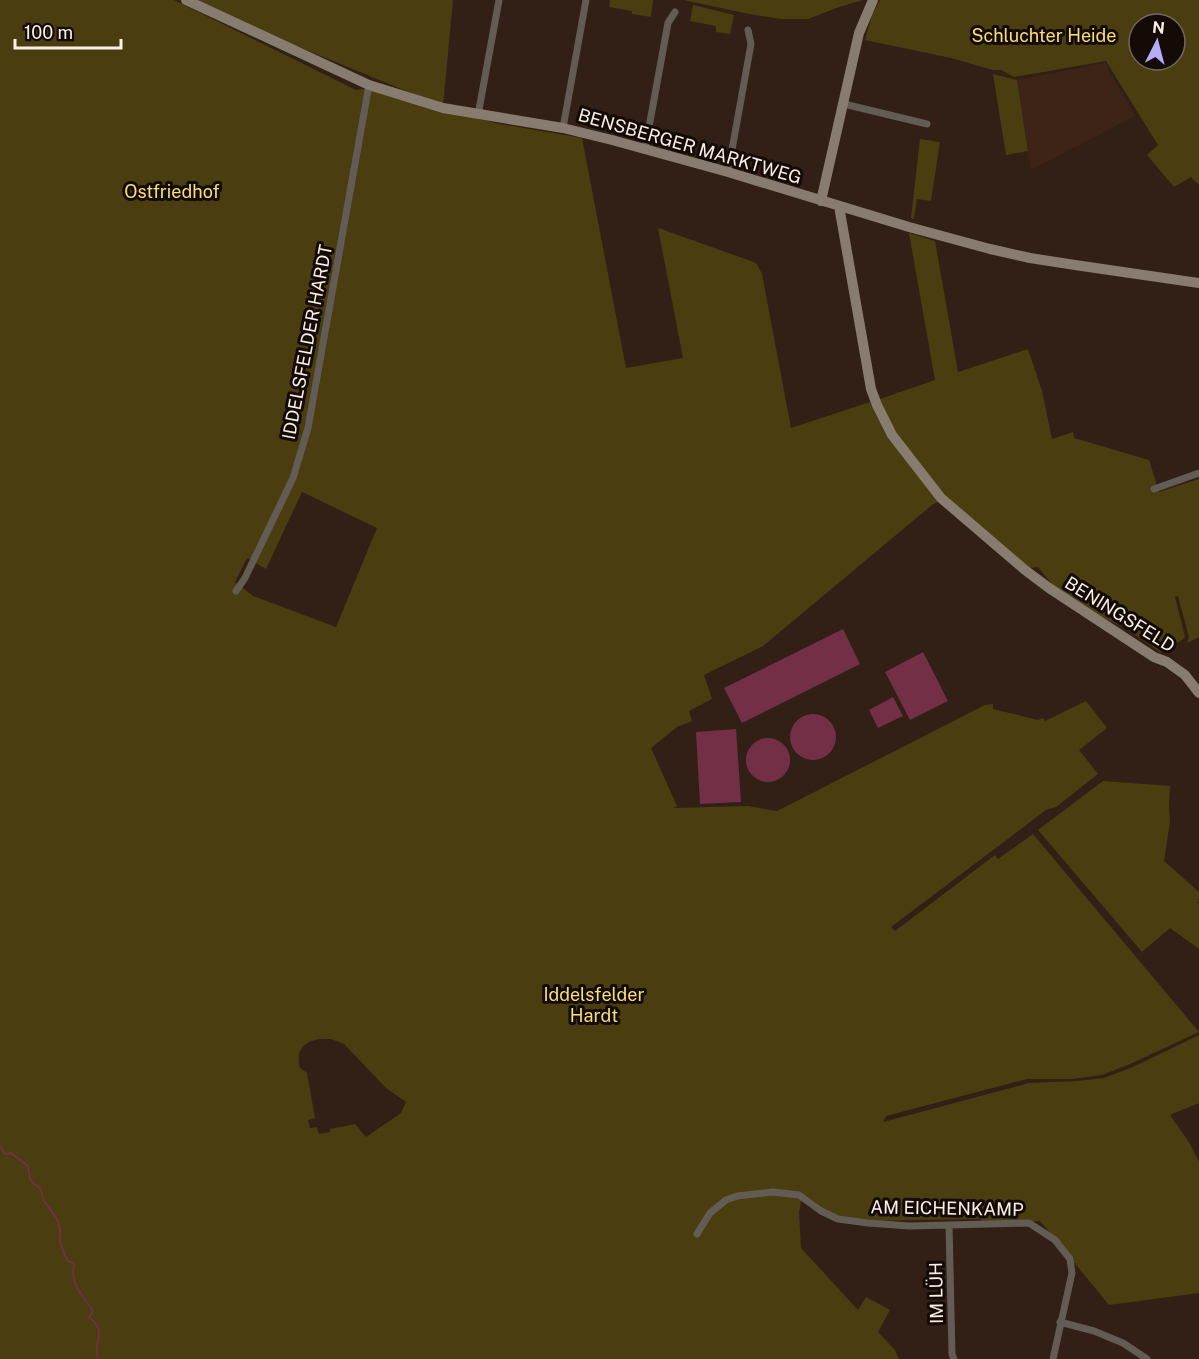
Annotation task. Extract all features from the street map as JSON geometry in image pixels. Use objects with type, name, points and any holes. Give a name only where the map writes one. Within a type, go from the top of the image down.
[{"type":"street","name":"BENSBERGER MARKTWEG","points":[[186,0],[369,86],[445,109],[563,128],[645,149],[990,249],[1030,258],[1199,283]]},
{"type":"street","points":[[478,115],[499,0]]},
{"type":"street","points":[[563,128],[586,0]]},
{"type":"street","points":[[822,201],[859,33],[873,0]]},
{"type":"street","points":[[645,149],[668,23],[675,12]]},
{"type":"street","points":[[728,172],[751,44],[748,30]]},
{"type":"street","name":"IDDELSFELDER HARDT","points":[[236,591],[250,569],[293,478],[308,429],[369,86]]},
{"type":"street","points":[[844,104],[927,124]]},
{"type":"street","name":"BENINGSFELD","points":[[839,206],[871,389],[892,435],[941,498],[1025,570],[1154,657],[1167,662],[1185,675],[1199,693]]},
{"type":"street","points":[[1155,489],[1199,473]]},
{"type":"street","name":"AM EICHENKAMP","points":[[697,1234],[710,1213],[726,1200],[737,1196],[773,1192],[799,1195],[821,1211],[838,1219],[897,1225],[1029,1223],[1055,1240],[1070,1259],[1072,1273],[1053,1359]]},
{"type":"street","name":"IM LÜH","points":[[949,1225],[952,1354],[954,1359]]},
{"type":"street","points":[[1060,1322],[1104,1335],[1123,1343],[1148,1359]]},
{"type":"shaded area","points":[[1105,63],[1135,116],[1031,170],[1017,80]]},
{"type":"shaded area","points":[[843,629],[860,664],[742,723],[724,688]]},
{"type":"shaded area","points":[[923,652],[948,701],[910,720],[885,672]]},
{"type":"shaded area","points":[[893,697],[903,716],[878,728],[869,710]]},
{"type":"shaded area","points":[[813,714],[829,721],[836,737],[829,753],[813,760],[797,753],[790,737],[797,721]]},
{"type":"shaded area","points":[[736,729],[741,802],[700,804],[696,732]]},
{"type":"shaded area","points":[[768,738],[777,739],[784,744],[789,751],[789,769],[784,776],[777,781],[768,782],[759,781],[752,776],[747,769],[746,760],[747,751],[752,744],[759,739]]},
{"type":"green space","points":[[0,0],[174,0],[356,90],[371,88],[442,110],[500,124],[582,138],[626,368],[683,358],[658,228],[757,264],[762,274],[791,428],[870,402],[941,500],[932,505],[763,646],[704,675],[712,699],[689,711],[692,721],[677,727],[651,748],[677,806],[674,808],[748,806],[777,811],[985,705],[993,704],[993,709],[1038,720],[1043,718],[1045,721],[1086,701],[1107,728],[1079,750],[1098,774],[1056,807],[1046,810],[891,927],[895,931],[995,855],[998,859],[1033,834],[1199,1032],[1102,1075],[1071,1079],[1027,1079],[886,1116],[883,1122],[1029,1083],[1104,1078],[1133,1067],[1199,1035],[1199,1103],[1170,1115],[1189,1142],[1199,1162],[1199,1293],[1109,1305],[1040,1221],[981,1222],[981,1219],[859,1221],[831,1214],[801,1201],[799,1212],[801,1248],[858,1310],[866,1297],[890,1310],[878,1332],[895,1350],[899,1359],[0,1359]],"holes":[[[302,492],[377,528],[336,627],[253,596],[235,582],[247,558],[266,569]],[[319,1039],[331,1039],[344,1044],[386,1088],[406,1102],[401,1113],[366,1137],[355,1124],[330,1129],[330,1132],[319,1134],[317,1127],[310,1128],[308,1120],[315,1118],[307,1073],[300,1068],[299,1057],[304,1045]]]},
{"type":"green space","points":[[196,0],[453,0],[443,106],[253,28]]},
{"type":"green space","points":[[610,0],[653,0],[651,17],[609,7]]},
{"type":"green space","points":[[684,0],[863,0],[808,19],[780,19]]},
{"type":"green space","name":"Schluchter Heide","points":[[880,0],[1199,0],[1199,185],[1191,177],[1174,187],[1147,155],[1158,145],[1106,61],[1014,77],[1001,70],[865,40],[872,15]]},
{"type":"green space","points":[[693,5],[734,15],[730,34],[716,32],[716,26],[690,21]]},
{"type":"green space","points":[[993,74],[1017,80],[1028,151],[1006,155]]},
{"type":"green space","points":[[920,139],[940,142],[931,201],[917,199],[914,219],[911,218]]},
{"type":"green space","points":[[909,233],[935,241],[958,372],[1028,349],[1042,391],[1052,439],[1073,432],[1074,438],[1149,460],[1159,492],[1199,479],[1199,637],[1187,643],[1189,637],[1178,596],[1175,597],[1185,637],[1160,652],[1121,625],[1092,612],[1054,587],[1038,567],[1028,568],[947,498],[904,447],[877,400],[935,380]]},
{"type":"green space","points":[[1103,781],[1170,786],[1170,822],[1164,861],[1199,892],[1197,902],[1199,904],[1199,949],[1170,928],[1142,952],[1038,830]]},
{"type":"waterway","points":[[0,1145],[5,1154],[11,1153],[28,1166],[30,1179],[40,1188],[44,1201],[57,1219],[60,1228],[60,1242],[65,1256],[74,1266],[75,1284],[93,1311],[89,1317],[98,1328],[98,1359]]},
{"type":"park label","name":"Ostfriedhof","points":[[172,191]]},
{"type":"park label","name":"Iddelsfelder Hardt","points":[[594,1004]]}]
